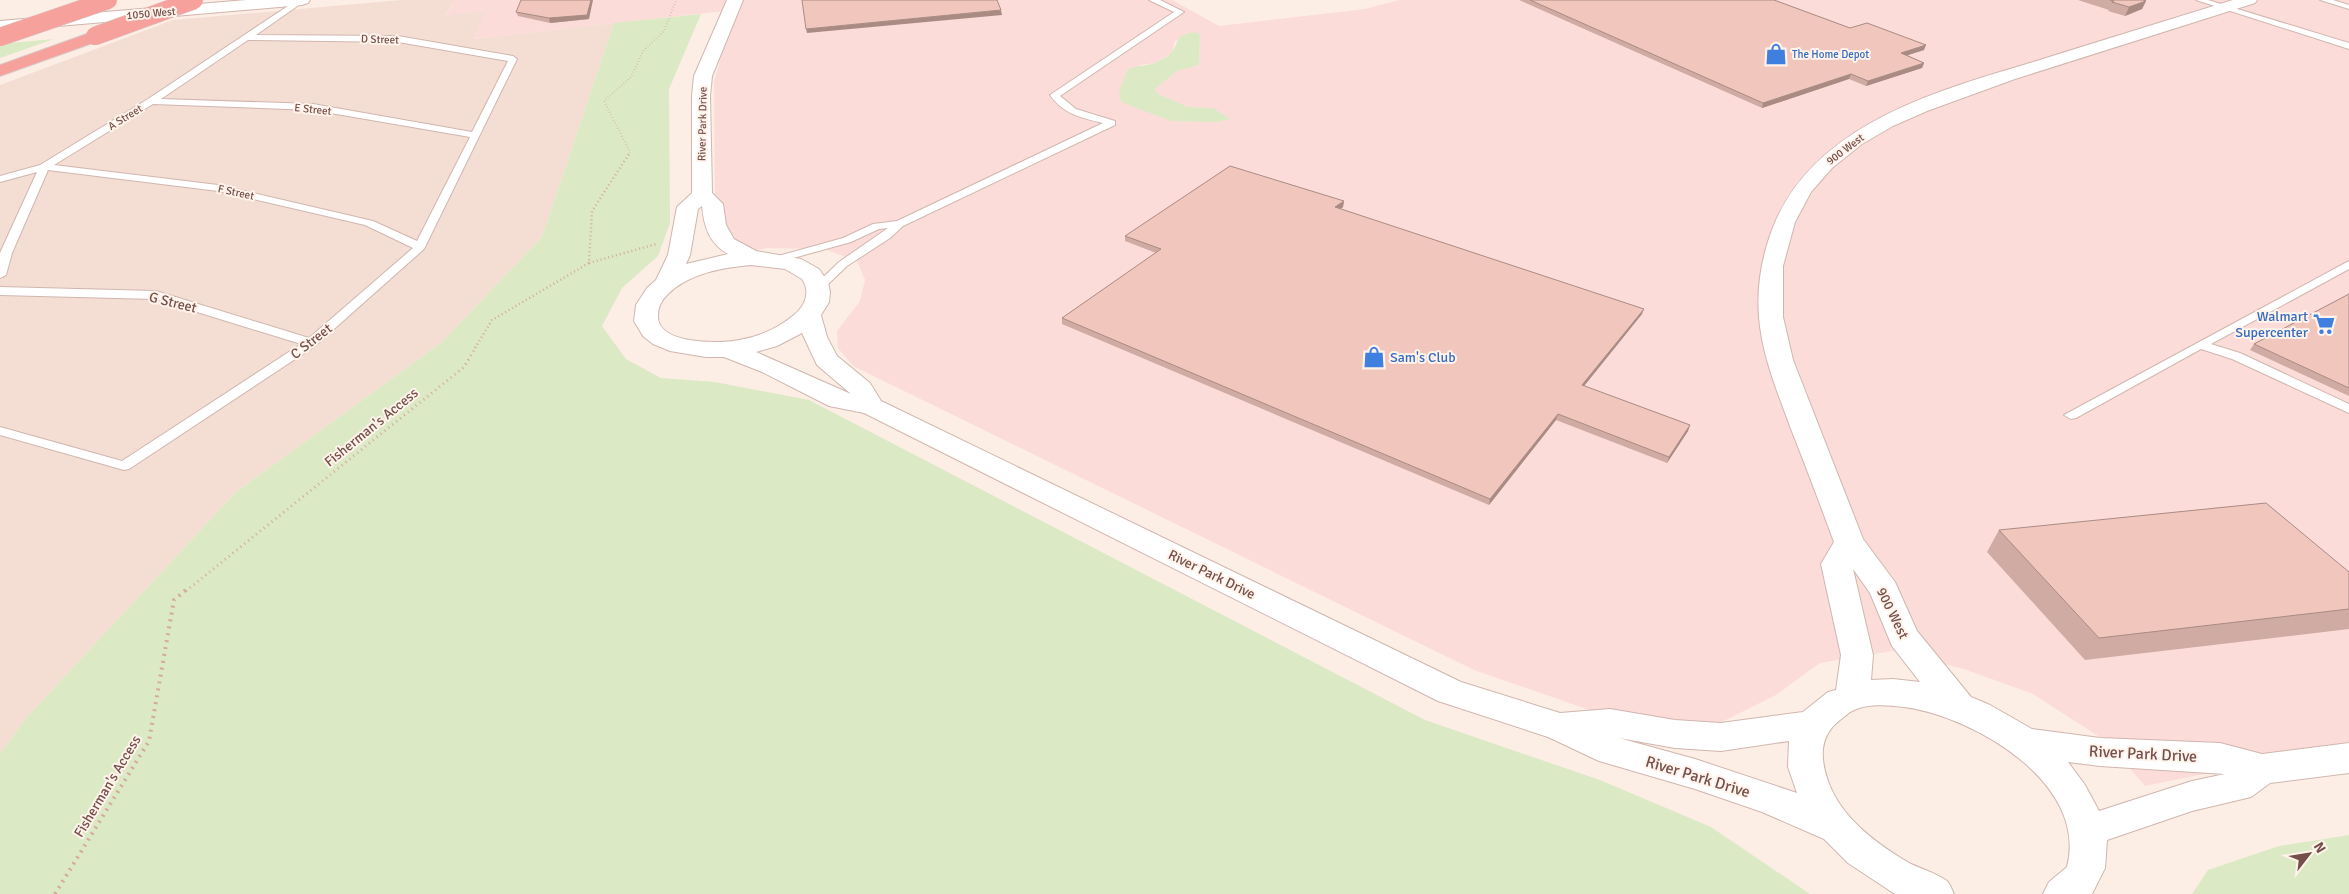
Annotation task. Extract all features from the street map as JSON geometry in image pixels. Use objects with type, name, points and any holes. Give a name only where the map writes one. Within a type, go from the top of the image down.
[{"type":"highway","points":[[0,37],[108,0]]},
{"type":"highway","points":[[0,71],[194,0]]},
{"type":"street","name":"1050 West","points":[[0,26],[302,0]]},
{"type":"street","name":"River Park Drive","points":[[735,0],[703,76],[700,96],[702,195],[712,204],[714,228],[725,244],[751,258]]},
{"type":"street","name":"900 West","points":[[1958,706],[1903,638],[1884,590],[1849,542],[1780,360],[1771,317],[1772,266],[1778,240],[1789,210],[1802,190],[1841,150],[1866,133],[1899,116],[2010,76],[2249,0]]},
{"type":"street","points":[[665,284],[680,255],[688,207],[702,195]]},
{"type":"street","points":[[751,258],[775,260],[804,270],[814,278],[818,288],[819,297],[815,306],[794,327],[774,337],[751,345],[726,349],[699,349],[675,345],[658,337],[647,325],[646,312],[651,298],[665,284],[683,274],[727,260],[751,258]]},
{"type":"street","points":[[808,315],[815,337],[826,360],[861,388],[871,406]]},
{"type":"street","name":"River Park Drive","points":[[726,349],[771,367],[838,400],[871,406],[1450,692],[1560,727],[1612,751],[1695,774],[1766,797],[1836,826]]},
{"type":"street","points":[[1849,542],[1836,564],[1857,654],[1852,696]]},
{"type":"street","points":[[1934,894],[1901,880],[1865,855],[1836,826],[1816,798],[1806,770],[1805,745],[1813,724],[1829,707],[1852,696],[1884,692],[1910,694],[1958,706],[1992,721],[2024,742],[2054,770],[2076,800],[2088,831],[2089,859],[2078,883],[2063,894]]},
{"type":"street","name":"River Park Drive","points":[[1560,727],[1610,723],[1675,734],[1721,737],[1813,724]]},
{"type":"street","name":"River Park Drive","points":[[2024,742],[2100,752],[2220,758],[2262,769],[2349,758]]},
{"type":"street","name":"River Park Drive","points":[[2088,831],[2192,796],[2238,786],[2262,769]]},
{"type":"lane","name":"A Street","points":[[44,167],[151,101],[302,0]]},
{"type":"lane","points":[[818,288],[842,264],[886,236],[899,224],[1112,123],[1068,109],[1061,104],[1055,95],[1180,12],[1153,0]]},
{"type":"lane","points":[[2200,0],[2349,46]]},
{"type":"lane","points":[[2324,0],[2349,7]]},
{"type":"lane","name":"D Street","points":[[245,37],[398,39],[513,59]]},
{"type":"lane","name":"C Street","points":[[0,431],[124,466],[311,343],[420,248],[513,59]]},
{"type":"lane","name":"E Street","points":[[151,101],[313,108],[474,135]]},
{"type":"lane","points":[[0,179],[44,167]]},
{"type":"lane","points":[[0,275],[3,253],[44,167]]},
{"type":"lane","name":"F Street","points":[[44,167],[218,188],[369,223],[420,248]]},
{"type":"lane","points":[[775,260],[847,240],[877,226],[899,224]]},
{"type":"lane","points":[[2071,416],[2349,264]]},
{"type":"lane","name":"G Street","points":[[0,291],[156,295],[311,343]]},
{"type":"lane","points":[[2201,345],[2236,356],[2349,409]]},
{"type":"path","points":[[589,263],[592,211],[630,152],[604,101],[631,76],[644,51],[664,30],[676,0]]},
{"type":"path","name":"Fisherman's Access","points":[[55,894],[149,741],[174,600],[464,367],[492,320],[589,263],[660,243]]},
{"type":"shaded area","points":[[401,0],[455,0],[445,15],[487,11],[473,39],[614,23],[542,237],[441,343],[236,492],[27,717],[0,754],[0,85],[173,20]]},
{"type":"shaded area","points":[[455,0],[1172,0],[1219,26],[1365,9],[1399,0],[2349,0],[2349,749],[2258,763],[2145,786],[2106,741],[2033,694],[1964,669],[1892,651],[1820,663],[1776,695],[1710,728],[1630,724],[1474,670],[853,366],[838,348],[837,331],[860,301],[865,280],[857,261],[824,249],[766,248],[730,255],[715,213],[714,82],[734,10],[473,39],[486,11],[445,16]],"holes":[[[1200,34],[1199,65],[1177,71],[1155,89],[1157,94],[1188,107],[1213,108],[1171,121],[1139,65],[1156,63],[1172,53],[1175,41]]]},
{"type":"green space","points":[[701,14],[669,89],[670,223],[658,256],[622,288],[602,326],[626,359],[661,378],[715,382],[809,400],[1425,720],[1600,780],[1711,827],[1810,894],[0,894],[0,754],[27,717],[236,492],[441,343],[542,237],[614,23]]},
{"type":"green space","points":[[1194,32],[1200,34],[1199,65],[1177,71],[1155,89],[1158,94],[1188,107],[1213,108],[1230,119],[1217,122],[1171,121],[1121,102],[1119,90],[1128,69],[1156,63],[1172,52],[1183,35]]},
{"type":"green space","points":[[54,39],[0,58],[0,44]]},
{"type":"green space","points":[[2349,835],[2349,894],[2192,894],[2208,870],[2279,846]]},
{"type":"building","points":[[521,0],[591,0],[587,15],[549,18],[516,12]]},
{"type":"building","points":[[802,0],[997,0],[1001,10],[806,29]]},
{"type":"building","name":"The Home Depot","points":[[1530,0],[1774,0],[1850,28],[1867,23],[1926,45],[1901,53],[1924,63],[1868,81],[1851,74],[1763,103]]},
{"type":"building","points":[[2110,0],[2143,0],[2146,1],[2129,7]]},
{"type":"building","name":"Sam's Club","points":[[1230,166],[1344,201],[1335,207],[1644,309],[1582,385],[1690,425],[1669,457],[1558,414],[1490,499],[1062,318],[1161,249],[1125,236]]},
{"type":"building","name":"Walmart Supercenter","points":[[2349,294],[2349,388],[2254,344]]},
{"type":"building","points":[[2266,503],[2349,572],[2349,609],[2099,638],[1999,530]]},
{"type":"place","name":"The Home Depot","points":[[1776,54]]},
{"type":"place","name":"Walmart Supercenter","points":[[2324,324]]},
{"type":"place","name":"Sam's Club","points":[[1374,357]]}]
